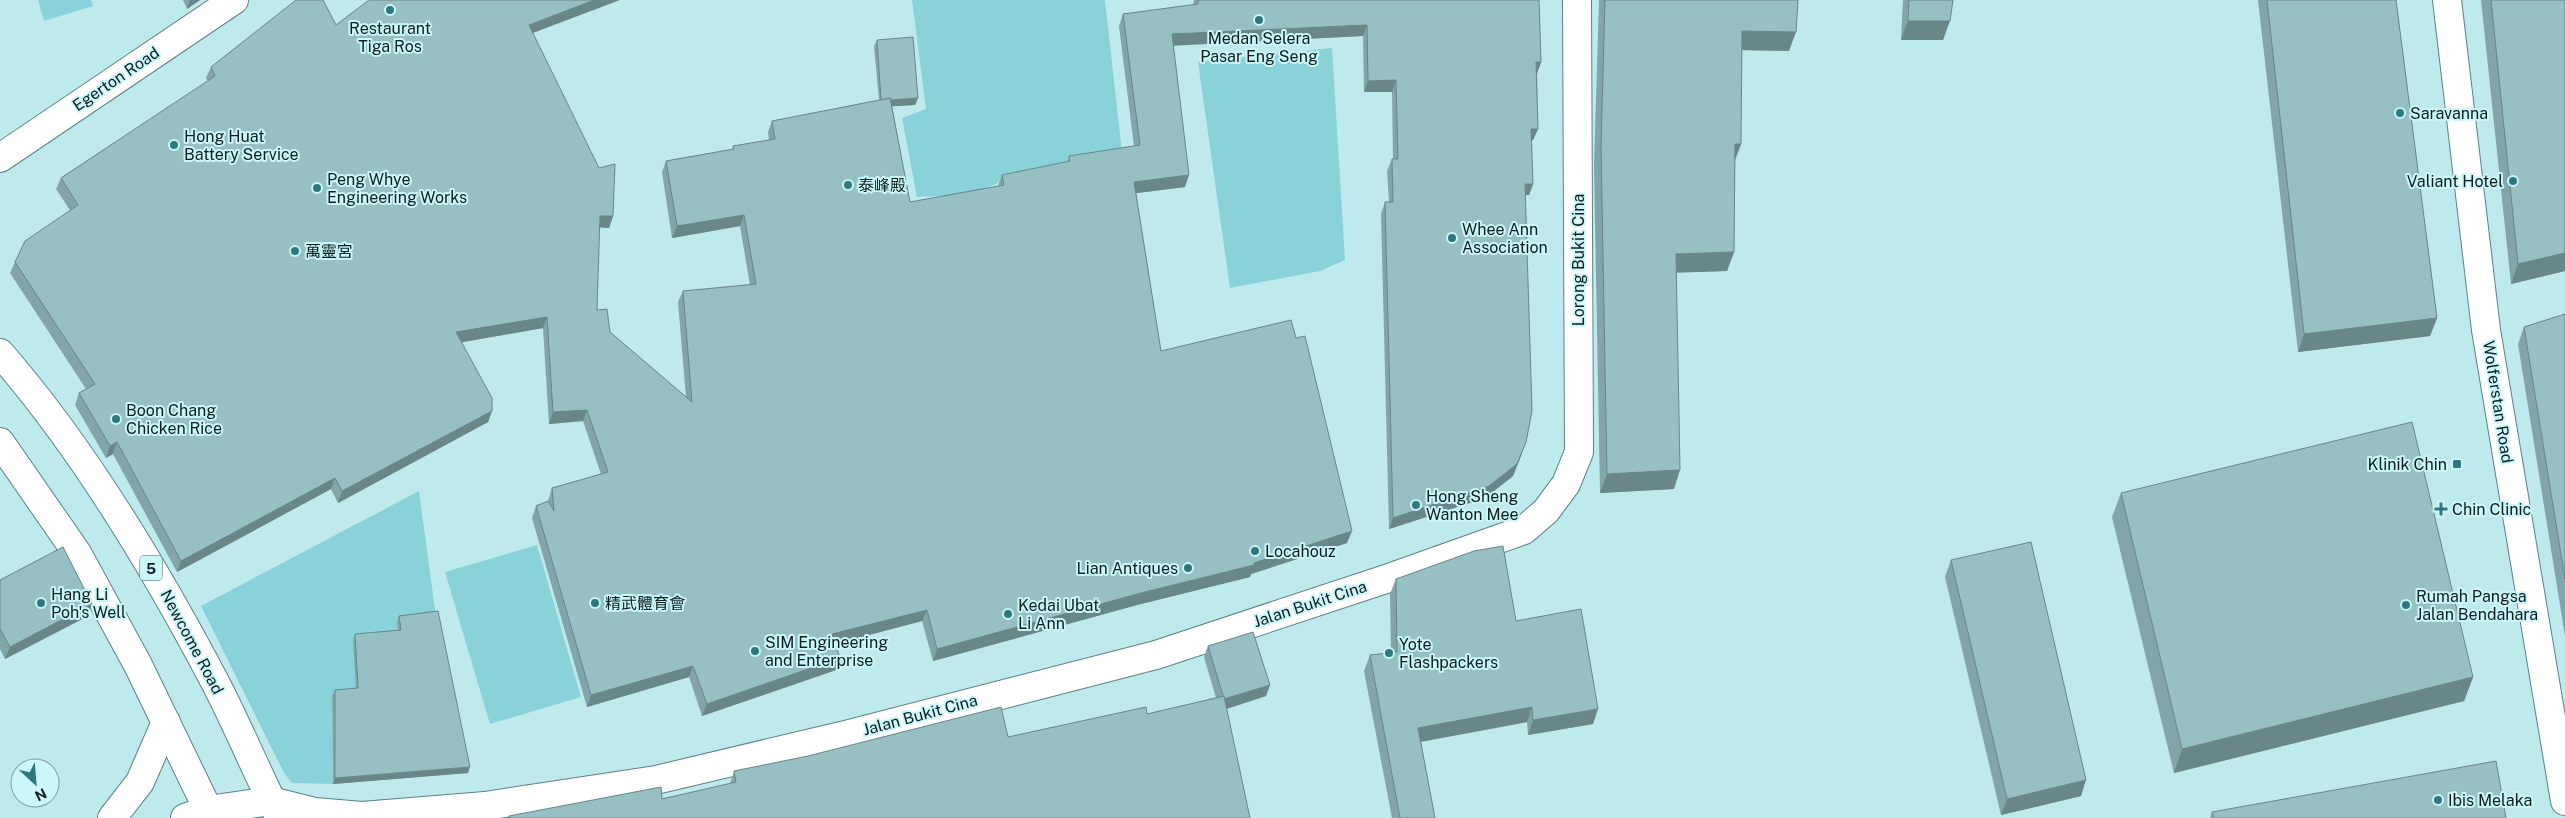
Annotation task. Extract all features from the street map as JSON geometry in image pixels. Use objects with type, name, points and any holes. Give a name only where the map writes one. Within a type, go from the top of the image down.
[{"type":"street","name":"Egerton Road","points":[[0,158],[234,0]]},
{"type":"street","name":"Lorong Bukit Cina","points":[[1546,511],[1566,484],[1580,452],[1577,0]]},
{"type":"street","name":"Wolferstan Road","points":[[2447,0],[2486,330],[2565,802]]},
{"type":"street","name":"Newcome Road","points":[[0,353],[19,375],[70,444],[163,587],[215,682],[276,809]]},
{"type":"street","points":[[0,442],[77,553],[166,722],[201,815],[276,809]]},
{"type":"street","name":"Jalan Bukit Cina","points":[[276,809],[362,816],[485,806],[656,780],[845,735],[1156,655],[1493,542],[1524,530],[1546,511]]},
{"type":"street","points":[[112,818],[140,782],[166,722]]},
{"type":"shaded area","points":[[38,0],[91,0],[93,6],[44,21]]},
{"type":"shaded area","points":[[912,0],[1105,0],[1122,152],[1024,172],[970,195],[917,197],[902,118],[926,109]]},
{"type":"shaded area","points":[[1332,48],[1345,260],[1320,271],[1230,288],[1198,62]]},
{"type":"shaded area","points":[[419,491],[436,617],[398,635],[356,694],[332,697],[333,784],[292,783],[284,773],[201,606]]},
{"type":"shaded area","points":[[537,545],[581,697],[490,724],[445,572]]},
{"type":"building","points":[[296,0],[323,0],[336,25],[369,0],[594,0],[529,25],[599,168],[615,164],[613,216],[600,216],[597,310],[607,309],[610,332],[692,402],[683,291],[756,284],[744,215],[677,226],[666,161],[734,149],[733,146],[775,139],[772,121],[890,98],[910,202],[1004,185],[1002,175],[1070,161],[1069,156],[1140,145],[1123,14],[1198,4],[1198,0],[1539,0],[1541,62],[1536,62],[1538,129],[1531,129],[1533,184],[1525,184],[1532,411],[1526,442],[1517,464],[1489,486],[1393,518],[1385,202],[1393,202],[1392,159],[1398,159],[1396,80],[1368,81],[1367,25],[1172,34],[1189,175],[1134,182],[1161,351],[1291,320],[1296,338],[1305,336],[1352,531],[1254,563],[1254,565],[1141,593],[937,649],[927,610],[832,634],[840,658],[707,704],[693,666],[591,695],[536,506],[548,501],[554,511],[552,488],[608,472],[587,410],[553,412],[547,317],[456,332],[492,398],[492,411],[342,491],[335,478],[181,561],[117,442],[110,446],[79,393],[95,384],[15,262],[25,241],[78,205],[61,178],[215,76],[211,67]]},
{"type":"building","points":[[1605,0],[1798,0],[1796,32],[1742,31],[1741,144],[1735,144],[1734,252],[1676,254],[1680,470],[1607,474],[1601,146]]},
{"type":"building","points":[[1909,0],[1953,0],[1950,21],[1908,21]]},
{"type":"building","points":[[2267,0],[2396,0],[2437,318],[2304,334]]},
{"type":"building","points":[[2491,0],[2565,0],[2565,253],[2518,264]]},
{"type":"building","points":[[913,37],[918,98],[891,100],[890,98],[881,100],[877,40]]},
{"type":"building","points":[[2565,314],[2565,579],[2524,327]]},
{"type":"building","name":"Rumah Pangsa Jalan Bendahara","points":[[2412,422],[2473,677],[2182,749],[2121,493]]},
{"type":"building","points":[[2031,542],[2086,780],[2007,799],[1951,560]]},
{"type":"building","points":[[1503,546],[1516,621],[1581,609],[1598,709],[1533,720],[1532,707],[1418,728],[1435,818],[1400,818],[1370,655],[1397,652],[1396,579],[1474,551]]},
{"type":"building","name":"Hang Li Poh's Well","points":[[63,547],[92,604],[10,647],[0,629],[0,580]]},
{"type":"building","points":[[438,611],[470,767],[335,778],[335,690],[358,688],[355,634],[401,630],[399,616]]},
{"type":"building","points":[[1253,632],[1270,685],[1224,699],[1208,646]]},
{"type":"building","points":[[1224,696],[1250,818],[509,818],[509,816],[661,787],[662,799],[736,782],[734,771],[808,756],[1001,707],[1008,737],[1146,707],[1147,714]]},
{"type":"building","points":[[2496,761],[2506,818],[2214,818],[2212,812]]},
{"type":"place","name":"Restaurant Tiga Ros","points":[[390,10]]},
{"type":"place","name":"Medan Selera Pasar Eng Seng","points":[[1259,20]]},
{"type":"place","name":"Saravanna","points":[[2400,113]]},
{"type":"place","name":"Hong Huat Battery Service","points":[[174,145]]},
{"type":"place","name":"Valiant Hotel","points":[[2513,181]]},
{"type":"place","name":"泰峰殿","points":[[848,185]]},
{"type":"place","name":"Peng Whye Engineering Works","points":[[317,188]]},
{"type":"place","name":"Whee Ann Association","points":[[1452,238]]},
{"type":"place","name":"萬靈宮","points":[[295,251]]},
{"type":"place","name":"Boon Chang Chicken Rice","points":[[116,419]]},
{"type":"place","name":"Klinik Chin","points":[[2457,464]]},
{"type":"place","name":"Hong Sheng Wanton Mee","points":[[1416,505]]},
{"type":"place","name":"Chin Clinic","points":[[2441,509]]},
{"type":"place","name":"Locahouz","points":[[1255,551]]},
{"type":"place","name":"Lian Antiques","points":[[1188,568]]},
{"type":"place","name":"Hang Li Poh's Well","points":[[41,603]]},
{"type":"place","name":"精武體育會","points":[[595,603]]},
{"type":"place","name":"Rumah Pangsa Jalan Bendahara","points":[[2406,605]]},
{"type":"place","name":"Kedai Ubat Li Ann","points":[[1008,614]]},
{"type":"place","name":"SIM Engineering and Enterprise","points":[[755,651]]},
{"type":"place","name":"Yote Flashpackers","points":[[1389,653]]},
{"type":"place","name":"Ibis Melaka","points":[[2438,800]]}]
